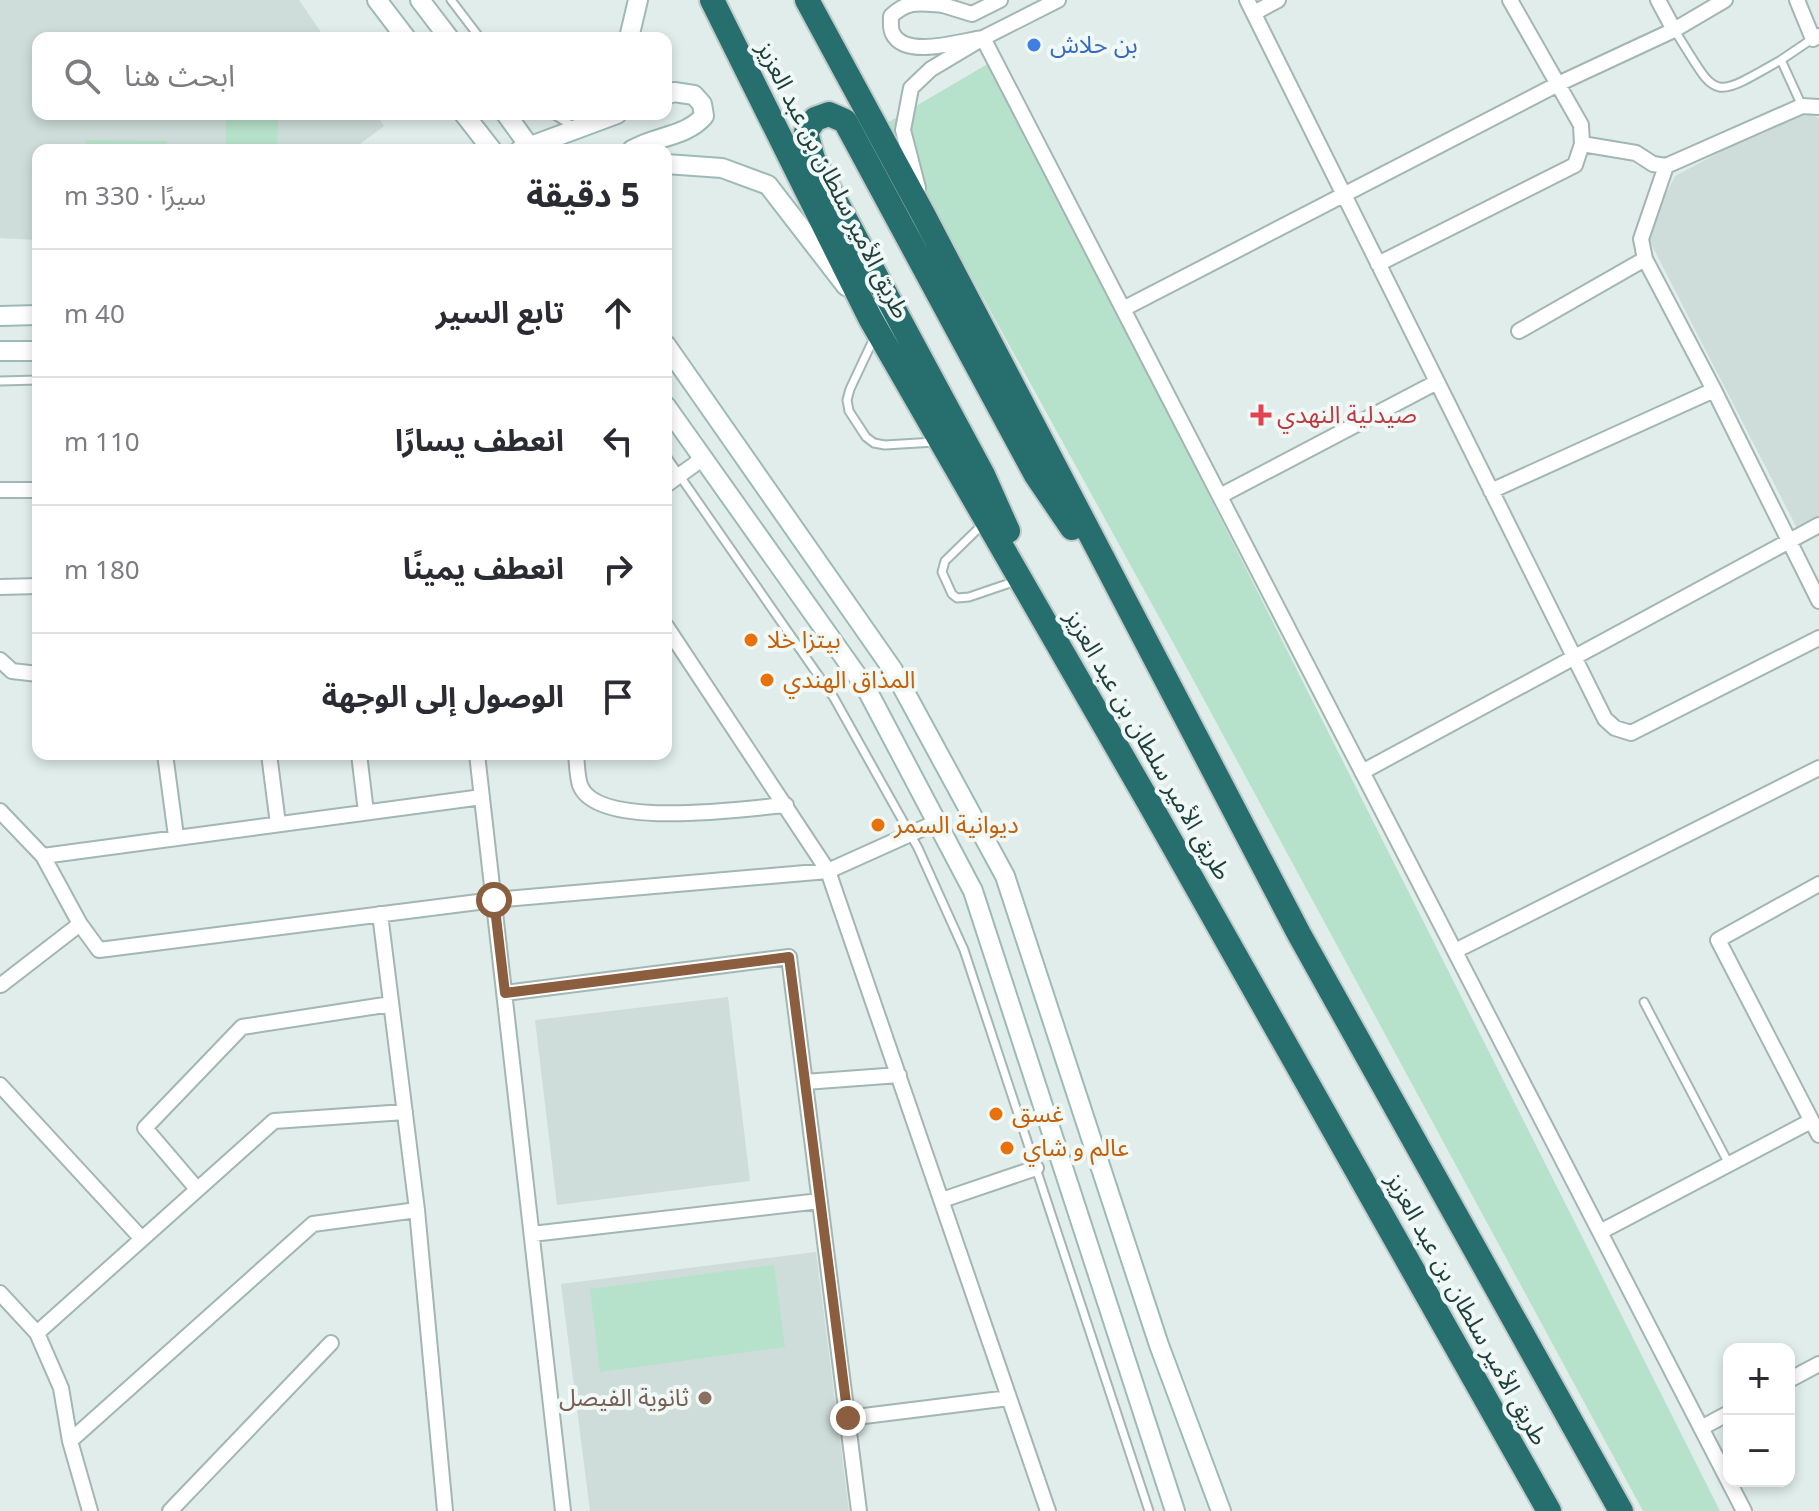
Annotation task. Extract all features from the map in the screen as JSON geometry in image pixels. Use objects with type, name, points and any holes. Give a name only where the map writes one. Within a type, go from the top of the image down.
[{"type":"highway","name":"طريق الأمير سلطان بن عبد العزيز","points":[[712,0],[874,324],[1549,1511]]},
{"type":"highway","name":"طريق الأمير سلطان بن عبد العزيز","points":[[807,0],[924,216],[1299,934],[1621,1511]]},
{"type":"highway","points":[[1060,648],[983,475],[813,159],[806,132],[815,119],[829,114],[845,121],[1036,475],[1139,626]]},
{"type":"street","points":[[377,0],[401,32]]},
{"type":"street","points":[[420,0],[444,32]]},
{"type":"street","points":[[630,32],[638,0]]},
{"type":"street","points":[[965,0],[972,14]]},
{"type":"street","points":[[983,38],[921,48],[900,43],[891,32],[891,16],[901,5],[915,2],[935,2],[972,14],[1000,0]]},
{"type":"street","points":[[924,216],[903,130],[911,88],[931,69],[983,38],[1058,0]]},
{"type":"street","points":[[1278,0],[1250,6],[1605,719],[1615,728],[1631,733],[1819,638]]},
{"type":"street","points":[[1378,264],[1575,165],[1582,144],[1581,125],[1510,0]]},
{"type":"street","points":[[1658,0],[1674,30]]},
{"type":"street","points":[[1123,309],[1558,84],[1674,30],[1725,0]]},
{"type":"street","points":[[1797,0],[1816,37]]},
{"type":"street","points":[[983,38],[1744,1511]]},
{"type":"street","points":[[641,144],[695,127],[704,116],[702,104],[694,95],[672,93]]},
{"type":"street","points":[[1582,144],[1636,153],[1653,164],[1666,166],[1802,106],[1819,107]]},
{"type":"street","points":[[469,120],[487,144]]},
{"type":"street","points":[[510,120],[525,144]]},
{"type":"street","points":[[537,144],[589,122]]},
{"type":"street","points":[[1666,166],[1641,239],[1645,259],[1819,601]]},
{"type":"street","points":[[672,167],[722,168],[768,185],[874,324]]},
{"type":"street","points":[[1519,331],[1645,259]]},
{"type":"street","points":[[0,316],[32,315]]},
{"type":"street","points":[[0,351],[32,351]]},
{"type":"street","points":[[672,354],[893,670],[1005,876],[1159,1345],[1221,1511]]},
{"type":"street","points":[[1220,496],[1437,382]]},
{"type":"street","points":[[1491,491],[1714,390]]},
{"type":"street","points":[[672,415],[866,688],[973,891],[1175,1511]]},
{"type":"street","points":[[672,481],[702,459]]},
{"type":"street","points":[[0,490],[32,490]]},
{"type":"street","points":[[1362,772],[1819,525]]},
{"type":"street","points":[[0,587],[32,586]]},
{"type":"street","points":[[672,635],[828,871],[1048,1511]]},
{"type":"street","points":[[0,660],[12,671],[32,673]]},
{"type":"street","points":[[166,760],[176,836]]},
{"type":"street","points":[[270,760],[278,824]]},
{"type":"street","points":[[360,760],[366,812]]},
{"type":"street","points":[[478,760],[563,1511]]},
{"type":"street","points":[[577,760],[580,787],[596,802],[637,813],[689,813],[786,805]]},
{"type":"street","points":[[1455,951],[1819,768]]},
{"type":"street","points":[[43,856],[482,797]]},
{"type":"street","points":[[0,811],[43,856],[80,924],[99,950],[494,900],[828,871],[937,822]]},
{"type":"street","points":[[1819,884],[1718,940],[1813,1114],[1819,1135]]},
{"type":"street","points":[[380,914],[417,1210],[445,1511]]},
{"type":"street","points":[[0,985],[80,924]]},
{"type":"street","points":[[505,993],[789,957],[859,1511]]},
{"type":"street","points":[[197,1189],[145,1128],[242,1027],[391,1004]]},
{"type":"street","points":[[805,1082],[899,1075]]},
{"type":"street","points":[[0,1085],[142,1239]]},
{"type":"street","points":[[37,1333],[274,1121],[405,1112]]},
{"type":"street","points":[[1600,1232],[1729,1164],[1813,1114]]},
{"type":"street","points":[[942,1200],[1036,1168]]},
{"type":"street","points":[[532,1234],[820,1201]]},
{"type":"street","points":[[70,1441],[313,1224],[417,1210]]},
{"type":"street","points":[[0,1293],[37,1333],[61,1388],[70,1441],[90,1511]]},
{"type":"street","points":[[170,1511],[331,1343]]},
{"type":"street","points":[[1795,1377],[1819,1364]]},
{"type":"street","points":[[848,1418],[1009,1398]]},
{"type":"street","points":[[1701,1428],[1725,1415]]},
{"type":"lane","points":[[451,0],[475,32]]},
{"type":"lane","points":[[1674,30],[1709,84],[1723,90],[1736,86],[1816,37]]},
{"type":"lane","points":[[1781,60],[1802,106]]},
{"type":"lane","points":[[874,324],[850,389],[847,400],[849,411],[866,437],[874,443],[941,442]]},
{"type":"lane","points":[[0,381],[32,380]]},
{"type":"lane","points":[[672,464],[834,698],[910,835],[964,950],[1149,1511]]},
{"type":"lane","points":[[987,521],[945,561],[942,572],[952,594],[957,598],[969,597],[1020,580]]},
{"type":"lane","points":[[1644,1002],[1729,1164]]},
{"type":"shaded area","points":[[0,0],[299,0],[321,32],[32,32],[32,120],[380,120],[384,126],[360,144],[32,144],[32,240],[0,238]]},
{"type":"shaded area","points":[[1799,110],[1819,118],[1819,520],[1798,530],[1646,234],[1675,176]]},
{"type":"shaded area","points":[[728,997],[750,1181],[557,1205],[535,1020]]},
{"type":"shaded area","name":"ثانوية الفيصل","points":[[816,1252],[849,1511],[590,1511],[561,1284]]},
{"type":"green space","points":[[991,62],[1720,1511],[1643,1511],[1175,646],[887,123]]},
{"type":"green space","points":[[226,120],[278,120],[277,144],[226,144]]},
{"type":"green space","points":[[86,140],[167,141],[167,144],[86,144]]},
{"type":"green space","points":[[774,1265],[785,1347],[600,1372],[590,1289]]},
{"type":"place","name":"بن حلاش","points":[[1034,45]]},
{"type":"place","name":"صيدلية النهدي","points":[[1261,415]]},
{"type":"place","name":"بيتزا خلا","points":[[751,640]]},
{"type":"place","name":"المذاق الهندي","points":[[767,680]]},
{"type":"place","name":"ديوانية السمر","points":[[878,825]]},
{"type":"place","name":"غسق","points":[[996,1114]]},
{"type":"place","name":"عالم و شاي","points":[[1007,1148]]},
{"type":"place","name":"ثانوية الفيصل","points":[[705,1398]]},
{"type":"route","points":[[494,900],[505,993],[789,957],[848,1418]]}]
